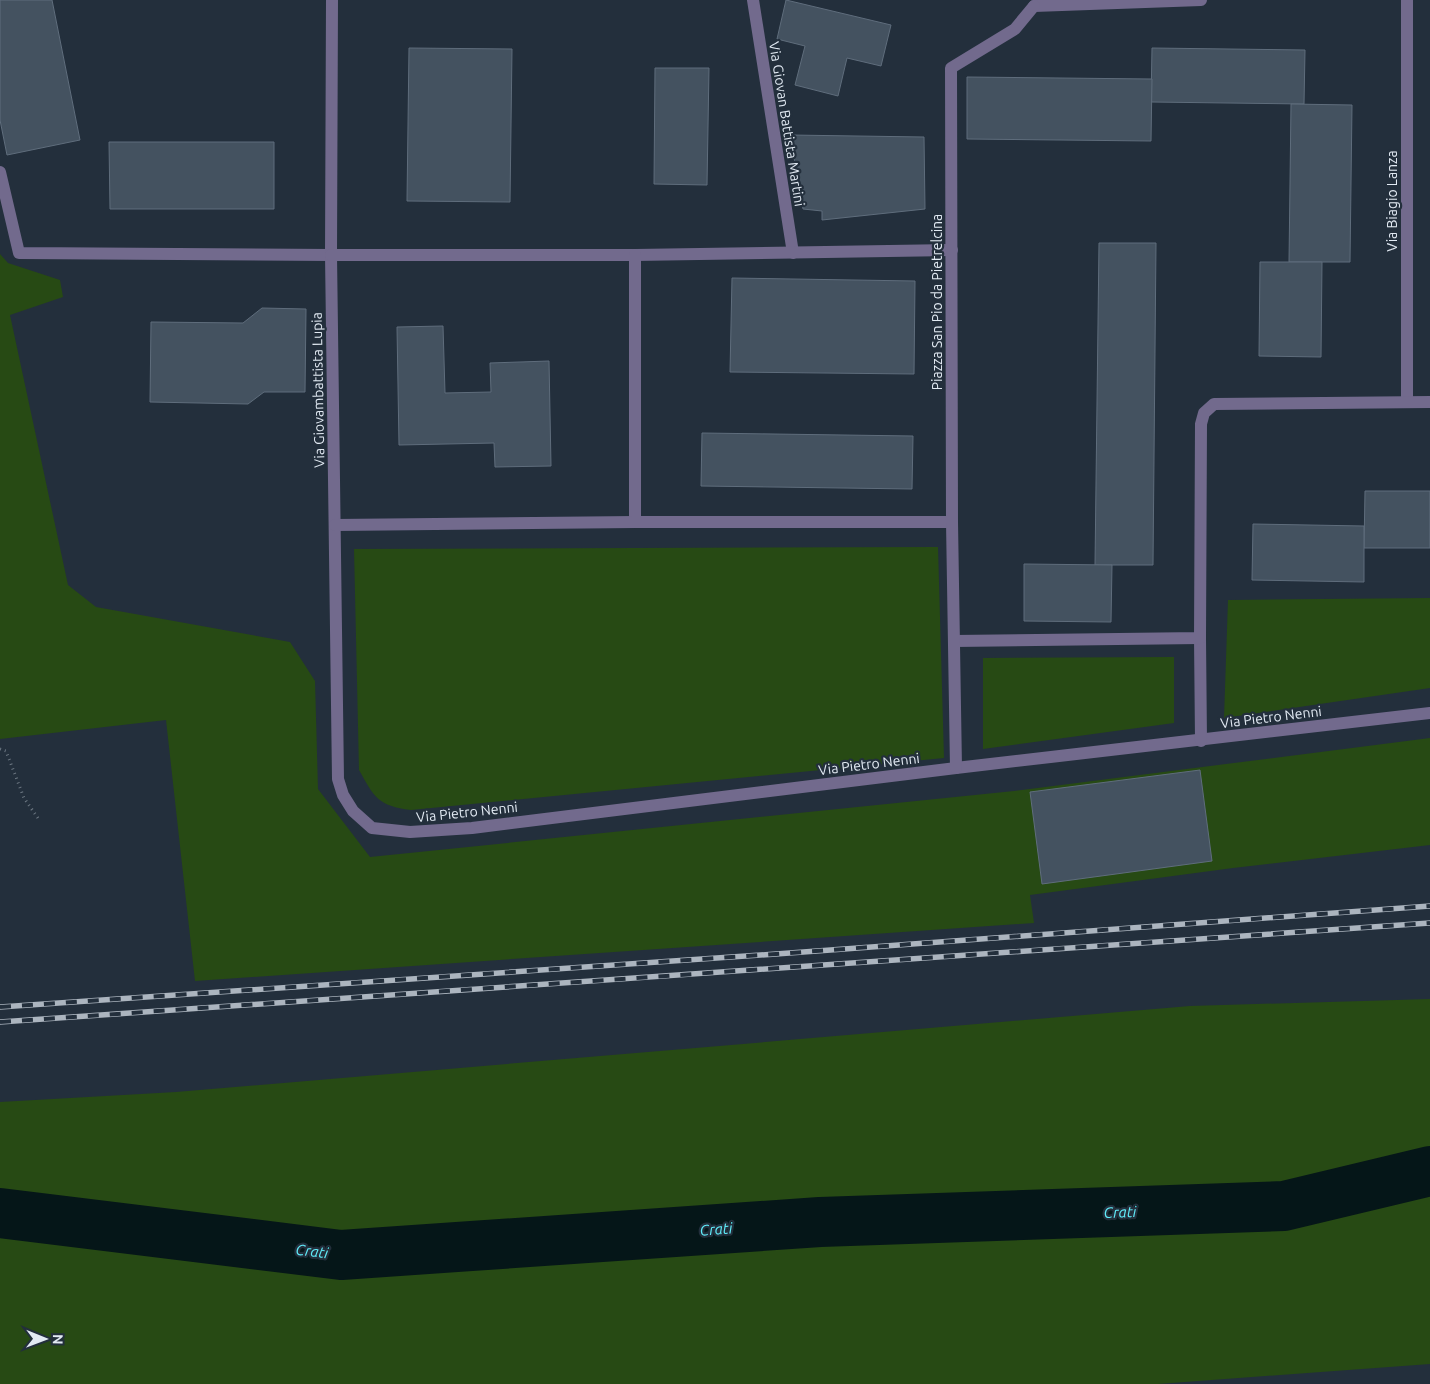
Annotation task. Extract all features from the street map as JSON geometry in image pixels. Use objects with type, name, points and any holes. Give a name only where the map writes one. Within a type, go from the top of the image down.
[{"type":"street","name":"Via Giovambattista Lupia","points":[[332,0],[331,255],[338,779]]},
{"type":"street","name":"Via Giovan Battista Martini","points":[[753,0],[792,253]]},
{"type":"street","points":[[1034,3],[1201,0]]},
{"type":"street","name":"Via Biagio Lanza","points":[[1407,0],[1407,402]]},
{"type":"street","name":"Piazza San Pio da Pietrelcina","points":[[956,768],[952,522],[951,68],[1014,29],[1034,3]]},
{"type":"street","points":[[0,172],[19,253],[634,255],[952,250]]},
{"type":"street","points":[[634,255],[635,522]]},
{"type":"street","points":[[1201,741],[1201,424],[1204,413],[1214,404],[1430,402]]},
{"type":"street","points":[[335,525],[635,522],[952,522]]},
{"type":"street","points":[[954,641],[1200,638]]},
{"type":"street","name":"Via Pietro Nenni","points":[[338,779],[343,795],[353,811],[372,828],[410,832],[472,828],[956,768],[1430,714]]},
{"type":"path","points":[[0,749],[6,751],[24,798],[40,821]]},
{"type":"green space","points":[[0,254],[8,263],[60,280],[63,297],[10,315],[68,585],[96,607],[290,642],[315,681],[318,789],[370,857],[1014,791],[1430,738],[1430,845],[1233,868],[1030,895],[1034,923],[195,981],[166,720],[0,739]]},
{"type":"green space","points":[[938,547],[944,758],[411,810],[391,806],[378,799],[359,770],[354,549]]},
{"type":"green space","points":[[1430,598],[1430,688],[1224,718],[1228,600]]},
{"type":"green space","points":[[1174,657],[1174,723],[983,749],[983,658]]},
{"type":"green space","points":[[1430,999],[1430,1364],[1158,1384],[0,1384],[0,1102],[176,1092],[1190,1006]]},
{"type":"building","points":[[0,0],[52,0],[80,140],[7,155],[0,120]]},
{"type":"building","points":[[786,0],[891,25],[881,66],[847,58],[838,96],[795,85],[805,46],[777,39]]},
{"type":"building","points":[[409,48],[512,49],[510,202],[407,201]]},
{"type":"building","points":[[1152,48],[1305,50],[1304,104],[1151,102]]},
{"type":"building","points":[[655,68],[709,68],[707,185],[654,184]]},
{"type":"building","points":[[967,77],[1152,79],[1151,141],[967,139]]},
{"type":"building","points":[[1291,104],[1352,105],[1350,262],[1289,262]]},
{"type":"building","points":[[790,135],[924,137],[925,209],[822,220],[822,211],[803,209]]},
{"type":"building","points":[[109,142],[274,142],[274,209],[110,209]]},
{"type":"building","points":[[1099,243],[1156,243],[1153,565],[1095,565]]},
{"type":"building","points":[[1260,262],[1322,262],[1321,357],[1259,356]]},
{"type":"building","points":[[732,278],[915,281],[914,374],[730,372]]},
{"type":"building","points":[[262,308],[306,309],[305,392],[264,392],[248,404],[150,402],[151,322],[243,323]]},
{"type":"building","points":[[443,326],[445,393],[491,392],[490,363],[549,361],[551,466],[495,467],[494,443],[399,445],[397,327]]},
{"type":"building","points":[[702,433],[913,436],[912,489],[701,486]]},
{"type":"building","points":[[1365,491],[1430,491],[1430,548],[1364,548]]},
{"type":"building","points":[[1253,524],[1364,526],[1364,582],[1252,580]]},
{"type":"building","points":[[1024,564],[1112,565],[1111,622],[1024,621]]},
{"type":"building","points":[[1200,770],[1212,861],[1042,884],[1030,792]]},
{"type":"waterway","name":"Crati","points":[[0,1213],[341,1255],[820,1222],[1284,1206],[1430,1171]]},
{"type":"railway","points":[[0,1007],[776,954],[1430,906]]},
{"type":"railway","points":[[0,1022],[1430,923]]}]
